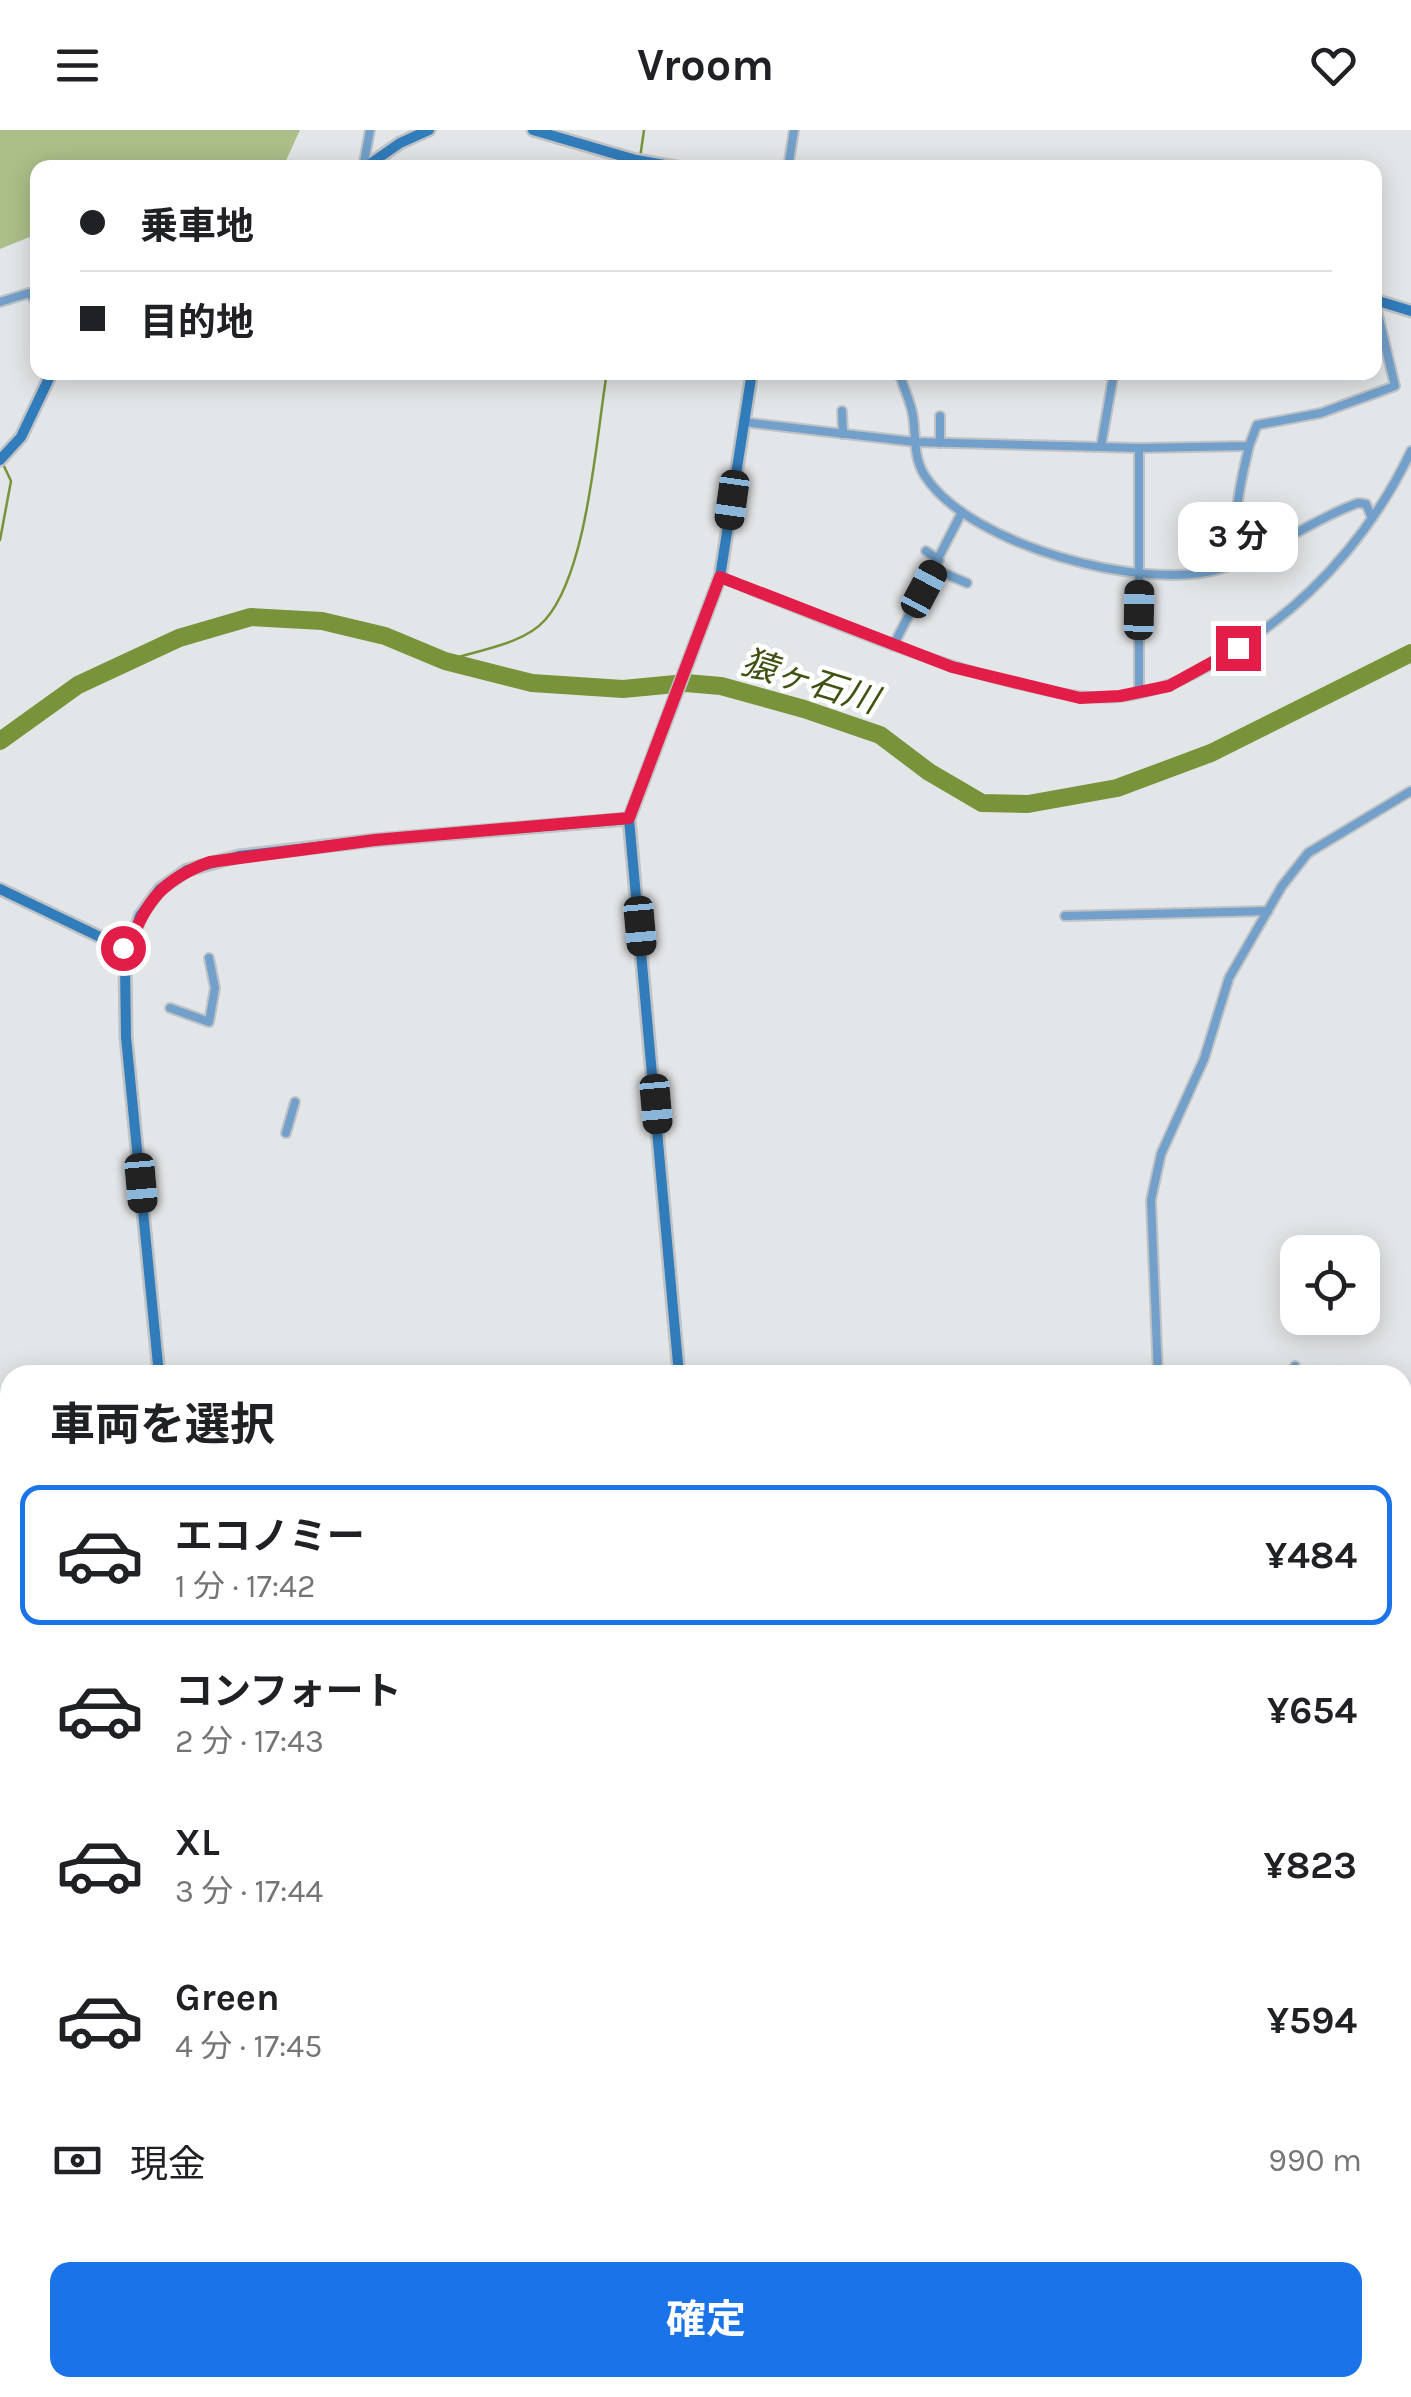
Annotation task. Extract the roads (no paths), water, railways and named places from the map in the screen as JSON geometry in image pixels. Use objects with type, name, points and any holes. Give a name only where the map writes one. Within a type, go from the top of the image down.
[{"type":"street","points":[[364,160],[370,130]]},
{"type":"street","points":[[375,160],[430,130]]},
{"type":"street","points":[[533,130],[636,160]]},
{"type":"street","points":[[789,160],[794,130]]},
{"type":"street","points":[[0,302],[30,295]]},
{"type":"street","points":[[1382,303],[1411,311]]},
{"type":"street","points":[[1243,559],[1238,544],[1237,499],[1257,424],[1321,413],[1395,386],[1382,331]]},
{"type":"street","points":[[0,460],[21,438],[48,380]]},
{"type":"street","points":[[678,1365],[629,818],[720,577],[751,380]]},
{"type":"street","points":[[901,380],[913,413],[922,471],[962,512],[1072,562],[1139,574],[1202,572],[1243,559],[1358,503],[1366,504],[1372,518]]},
{"type":"street","points":[[1101,446],[1113,380]]},
{"type":"street","points":[[842,410],[843,434]]},
{"type":"street","points":[[940,416],[940,443]]},
{"type":"street","points":[[743,422],[915,442],[1140,448],[1249,446]]},
{"type":"street","points":[[1138,692],[1140,448]]},
{"type":"street","points":[[720,577],[952,667],[1080,698],[1120,696],[1169,686],[1194,674],[1278,620],[1342,557],[1396,484],[1411,451]]},
{"type":"street","points":[[893,646],[962,512]]},
{"type":"street","points":[[926,551],[936,564],[967,583]]},
{"type":"street","points":[[1158,1365],[1151,1200],[1160,1154],[1204,1060],[1229,978],[1282,886],[1308,853],[1411,791]]},
{"type":"street","points":[[158,1365],[126,1036],[125,964],[140,916],[160,889],[187,870],[210,862],[375,840],[629,818]]},
{"type":"street","points":[[0,890],[123,948],[129,946]]},
{"type":"street","points":[[1065,916],[1268,910]]},
{"type":"street","points":[[170,1008],[210,1022],[215,988],[209,958]]},
{"type":"street","points":[[286,1133],[295,1102]]},
{"type":"waterway","points":[[640,158],[644,130]]},
{"type":"waterway","points":[[445,661],[525,635],[545,620],[560,598],[581,538],[606,380]]},
{"type":"waterway","points":[[0,540],[11,481],[3,464]]},
{"type":"waterway","name":"猿ヶ石川","points":[[0,741],[78,685],[179,638],[251,617],[322,621],[385,636],[445,661],[532,683],[623,689],[686,683],[721,686],[880,735],[929,772],[982,803],[1028,804],[1117,788],[1211,753],[1411,653]]}]
